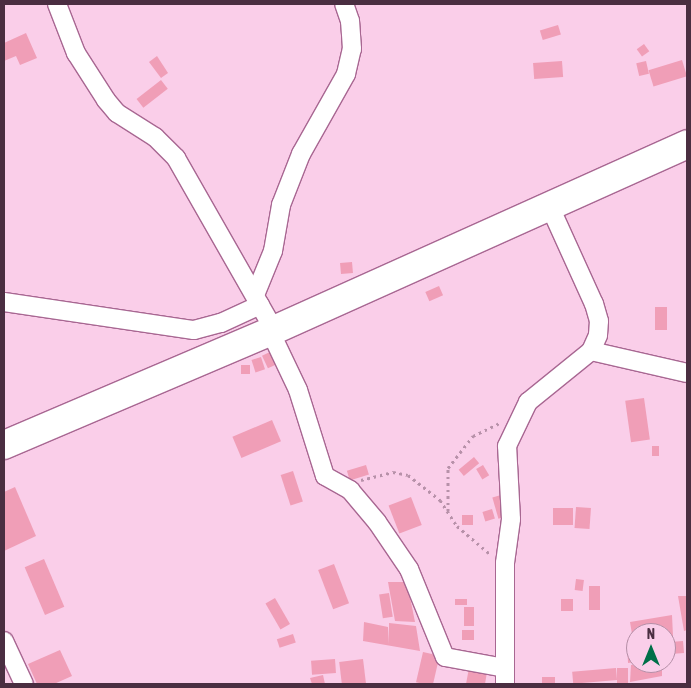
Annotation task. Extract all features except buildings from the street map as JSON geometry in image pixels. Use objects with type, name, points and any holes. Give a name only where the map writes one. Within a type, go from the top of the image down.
[{"type":"main road","points":[[4,445],[272,330],[687,144]]},
{"type":"street","points":[[57,4],[76,53],[106,100],[117,113],[155,137],[176,158],[257,300],[272,330],[298,390],[325,476],[341,487],[350,490],[377,522],[410,569],[445,657],[505,676],[505,563],[511,518],[507,446],[528,402],[546,385],[591,350],[599,321],[594,304],[550,207]]},
{"type":"street","points":[[4,302],[194,330],[221,323],[257,300],[272,251],[281,205],[301,154],[346,74],[352,49],[350,21],[344,4]]},
{"type":"street","points":[[591,350],[687,373]]},
{"type":"street","points":[[5,645],[24,684]]},
{"type":"path","points":[[448,512],[448,468],[461,450],[473,436],[500,423],[521,417]]},
{"type":"path","points":[[341,487],[375,474],[408,475],[440,500],[457,526],[505,563]]}]
